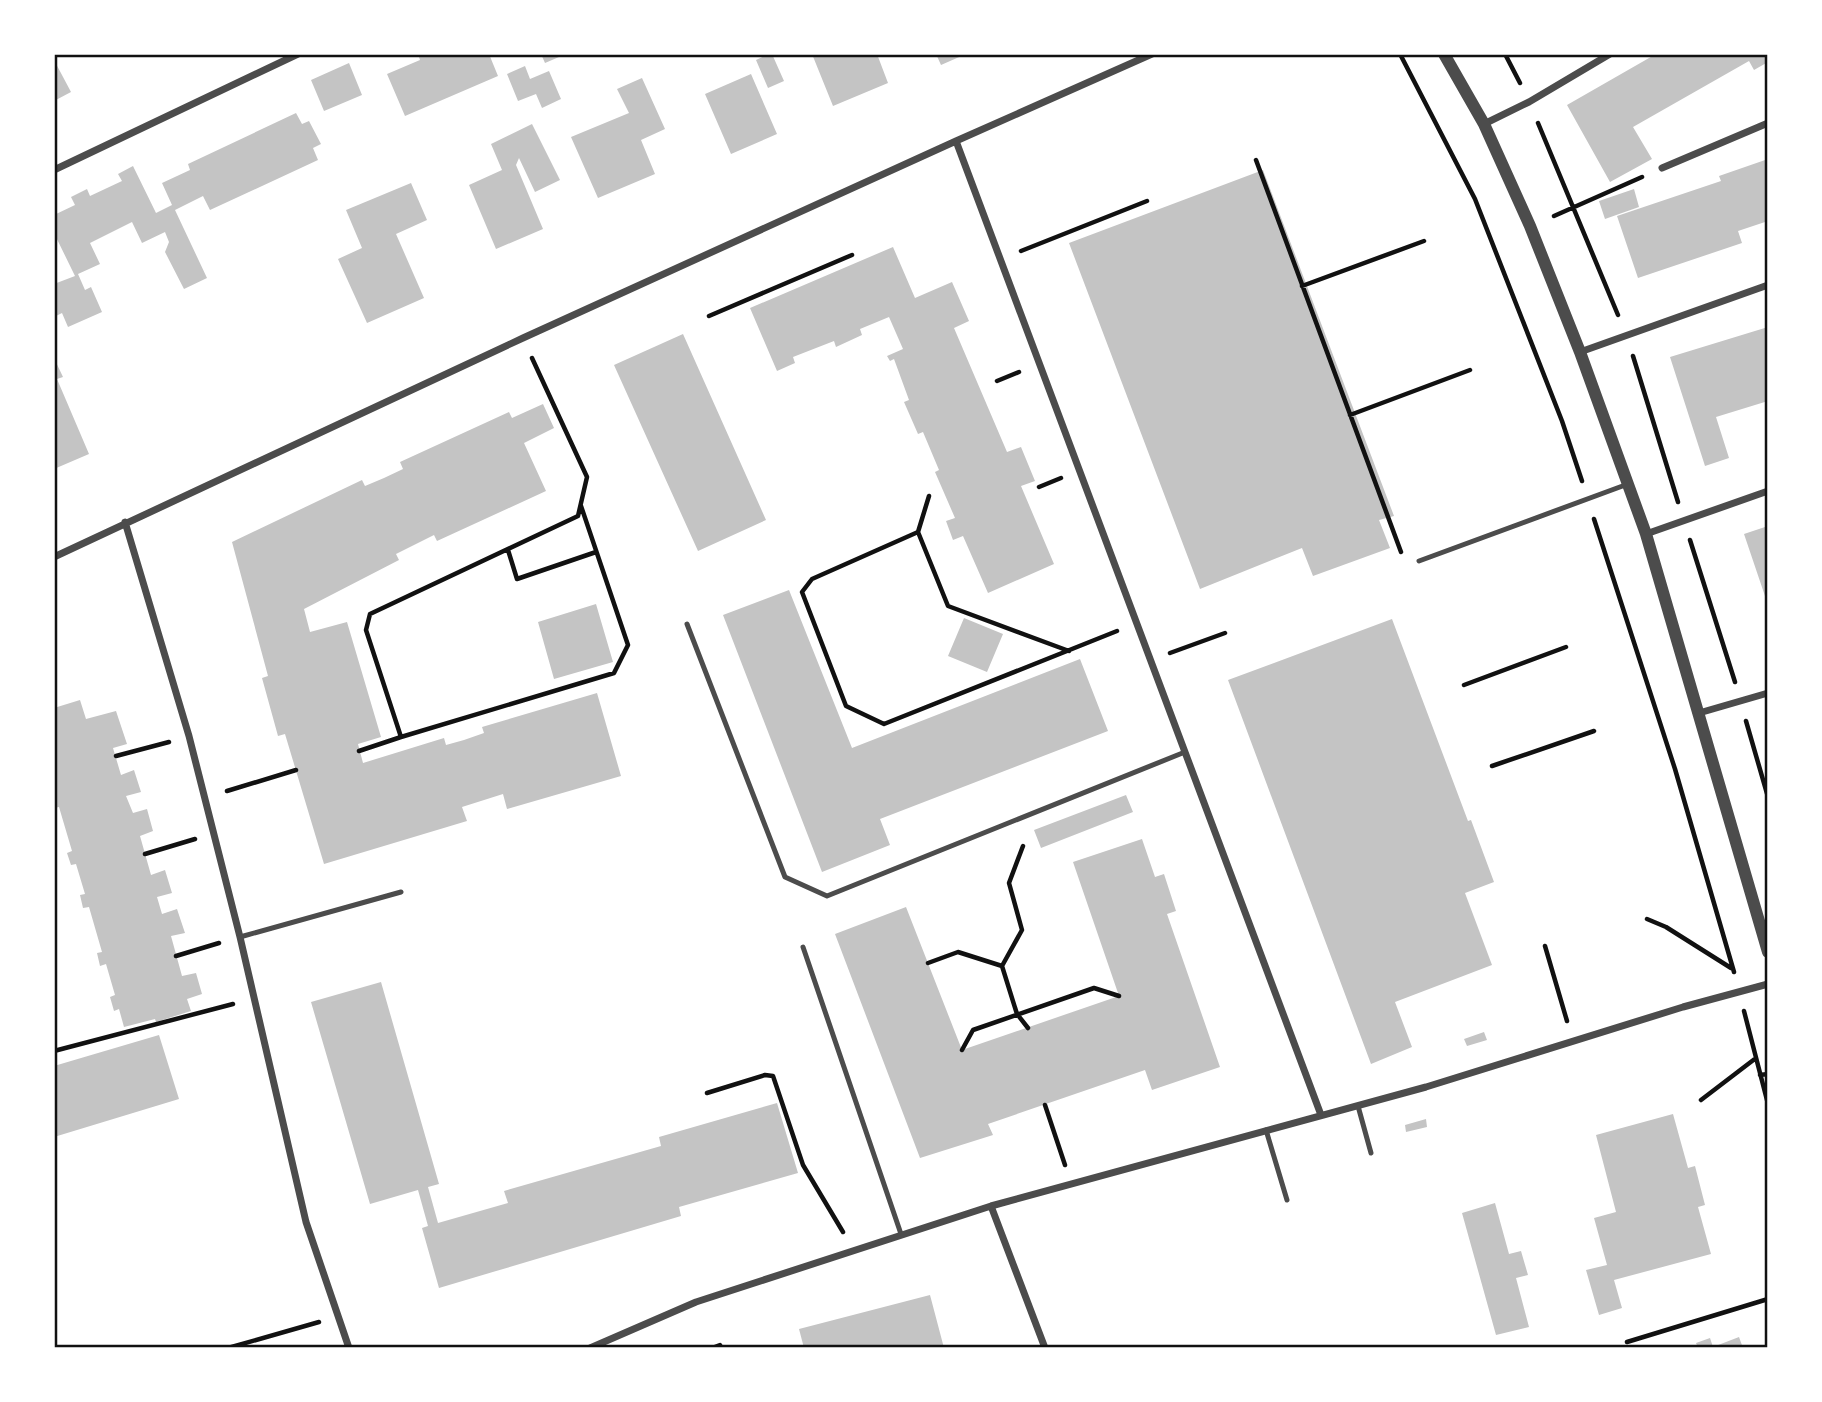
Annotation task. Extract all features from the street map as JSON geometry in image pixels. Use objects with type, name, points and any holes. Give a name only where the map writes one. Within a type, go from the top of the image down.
[{"type":"street","points":[[54,170],[298,54]]},
{"type":"street","points":[[54,557],[523,338],[1152,54]]},
{"type":"street","points":[[1444,54],[1484,124],[1530,226],[1628,484],[1646,534],[1768,952]]},
{"type":"street","points":[[1484,124],[1529,102],[1610,54]]},
{"type":"street","points":[[1662,169],[1768,123]]},
{"type":"street","points":[[956,141],[1321,1115]]},
{"type":"street","points":[[1580,352],[1768,285]]},
{"type":"street","points":[[1646,534],[1768,491]]},
{"type":"street","points":[[125,522],[189,736],[240,937],[306,1222],[349,1348]]},
{"type":"street","points":[[1699,713],[1768,693]]},
{"type":"street","points":[[590,1348],[696,1302],[991,1206],[1358,1106],[1768,984]]},
{"type":"street","points":[[991,1206],[1045,1348]]},
{"type":"lane","points":[[1419,561],[1628,484]]},
{"type":"lane","points":[[687,625],[785,877],[827,896],[1185,752]]},
{"type":"lane","points":[[240,937],[401,892]]},
{"type":"lane","points":[[803,947],[901,1234]]},
{"type":"lane","points":[[1358,1106],[1371,1153]]},
{"type":"lane","points":[[1266,1130],[1287,1200]]},
{"type":"path","points":[[1400,54],[1475,199],[1562,421],[1675,769],[1733,969],[1768,1104]]},
{"type":"path","points":[[1505,54],[1529,102],[1627,335],[1768,797]]},
{"type":"path","points":[[1256,160],[1402,553]]},
{"type":"path","points":[[1530,226],[1662,169]]},
{"type":"path","points":[[1000,260],[1147,201]]},
{"type":"path","points":[[1302,286],[1424,241]]},
{"type":"path","points":[[709,316],[852,256]]},
{"type":"path","points":[[401,737],[366,630],[370,614],[578,516],[587,477],[523,338]]},
{"type":"path","points":[[1350,415],[1470,370]]},
{"type":"path","points":[[929,496],[918,532],[948,606],[1069,651]]},
{"type":"path","points":[[359,751],[614,673],[628,645],[581,506]]},
{"type":"path","points":[[918,532],[812,579],[802,592],[846,706],[884,724],[1136,622]]},
{"type":"path","points":[[508,550],[517,579],[597,552]]},
{"type":"path","points":[[1150,660],[1225,633]]},
{"type":"path","points":[[1464,685],[1566,647]]},
{"type":"path","points":[[1492,766],[1594,731]]},
{"type":"path","points":[[116,756],[189,736]]},
{"type":"path","points":[[205,798],[296,770]]},
{"type":"path","points":[[145,854],[214,834]]},
{"type":"path","points":[[1023,846],[1009,883],[1022,930],[1002,966],[1017,1014],[1028,1028]]},
{"type":"path","points":[[1647,919],[1666,927],[1733,969]]},
{"type":"path","points":[[176,956],[240,937]]},
{"type":"path","points":[[1545,946],[1573,1042]]},
{"type":"path","points":[[928,963],[958,952],[1002,966]]},
{"type":"path","points":[[962,1050],[973,1030],[1017,1014],[1094,988],[1119,996]]},
{"type":"path","points":[[54,1051],[221,1006],[255,1000]]},
{"type":"path","points":[[1701,1100],[1756,1058]]},
{"type":"path","points":[[707,1093],[765,1074],[773,1076],[803,1165],[854,1251]]},
{"type":"path","points":[[1760,1075],[1768,1074]]},
{"type":"path","points":[[1045,1105],[1071,1183]]},
{"type":"path","points":[[1627,1342],[1768,1299]]},
{"type":"path","points":[[229,1348],[338,1316]]},
{"type":"path","points":[[712,1348],[720,1345],[721,1348]]},
{"type":"building","points":[[418,54],[489,54],[498,76],[405,116],[387,74],[420,60]]},
{"type":"building","points":[[541,54],[566,54],[545,63]]},
{"type":"building","points":[[772,54],[784,81],[768,88],[756,60]]},
{"type":"building","points":[[812,54],[877,54],[888,83],[833,106]]},
{"type":"building","points":[[936,54],[966,54],[941,65]]},
{"type":"building","points":[[1656,54],[1768,54],[1768,62],[1754,70],[1749,61],[1633,127],[1652,159],[1610,182],[1567,105]]},
{"type":"building","points":[[54,60],[71,92],[54,101]]},
{"type":"building","points":[[349,63],[362,95],[324,111],[311,80]]},
{"type":"building","points":[[525,66],[530,79],[549,71],[561,99],[542,108],[536,94],[518,101],[507,74]]},
{"type":"building","points":[[751,74],[777,134],[731,154],[705,94]]},
{"type":"building","points":[[642,78],[665,129],[641,140],[655,174],[598,198],[571,137],[629,113],[617,89]]},
{"type":"building","points":[[296,113],[302,124],[309,121],[321,144],[313,148],[318,160],[210,210],[203,196],[175,210],[207,278],[184,289],[165,252],[169,242],[165,232],[142,243],[132,222],[90,243],[100,264],[78,274],[85,290],[91,287],[102,312],[68,327],[62,313],[54,317],[54,284],[75,276],[54,233],[54,215],[75,205],[71,197],[87,189],[90,196],[122,181],[118,174],[133,166],[156,213],[172,205],[162,183],[190,170],[188,164]]},
{"type":"building","points":[[532,124],[560,180],[535,192],[519,158],[516,165],[543,229],[496,249],[469,185],[502,170],[491,144]]},
{"type":"building","points":[[1768,159],[1768,221],[1738,231],[1742,243],[1638,278],[1617,216],[1721,181],[1719,176]]},
{"type":"building","points":[[1263,170],[1394,516],[1379,520],[1390,548],[1313,576],[1302,548],[1200,589],[1069,243]]},
{"type":"building","points":[[411,183],[427,220],[396,234],[424,298],[367,323],[338,259],[362,248],[346,210]]},
{"type":"building","points":[[1634,189],[1639,207],[1605,219],[1599,201]]},
{"type":"building","points":[[893,247],[915,298],[952,282],[969,321],[954,328],[1007,452],[1021,447],[1035,481],[1021,486],[1054,564],[988,593],[963,536],[953,540],[946,521],[955,518],[935,472],[939,470],[923,432],[918,434],[904,402],[909,400],[894,359],[890,361],[887,356],[903,349],[889,317],[860,329],[862,335],[836,347],[834,341],[793,357],[795,363],[777,371],[750,308]]},
{"type":"building","points":[[1768,327],[1768,401],[1716,417],[1729,458],[1705,466],[1670,357]]},
{"type":"building","points":[[683,334],[766,520],[698,551],[614,365]]},
{"type":"building","points":[[54,358],[63,377],[57,379],[89,454],[54,469]]},
{"type":"building","points":[[543,404],[554,428],[524,443],[546,491],[437,541],[434,535],[396,554],[399,560],[304,609],[310,632],[347,622],[381,737],[358,744],[363,763],[444,738],[446,745],[464,740],[484,733],[482,727],[597,693],[621,776],[507,809],[503,794],[462,807],[467,821],[324,864],[285,734],[278,736],[262,678],[268,676],[232,542],[362,480],[365,486],[384,478],[403,469],[400,462],[509,412],[512,418]]},
{"type":"building","points":[[1768,526],[1768,602],[1767,602],[1744,534]]},
{"type":"building","points":[[789,590],[852,748],[1080,659],[1108,731],[880,819],[890,845],[822,872],[723,615]]},
{"type":"building","points":[[596,604],[613,662],[554,679],[538,622]]},
{"type":"building","points":[[964,618],[1003,634],[987,672],[948,656]]},
{"type":"building","points":[[1392,619],[1468,821],[1471,820],[1494,882],[1465,893],[1492,965],[1395,1002],[1412,1047],[1371,1064],[1228,680]]},
{"type":"building","points":[[80,700],[86,719],[116,711],[127,744],[113,748],[121,775],[134,770],[141,792],[126,796],[133,813],[147,809],[153,831],[140,836],[151,875],[165,870],[172,893],[157,897],[162,914],[177,909],[185,933],[171,936],[182,976],[196,973],[202,994],[187,999],[191,1011],[156,1022],[155,1019],[124,1027],[119,1009],[114,1011],[110,997],[115,995],[106,964],[100,966],[97,953],[102,952],[89,907],[83,908],[80,895],[85,894],[76,864],[71,865],[67,853],[72,851],[59,807],[54,808],[54,708]]},
{"type":"building","points":[[1126,795],[1133,812],[1041,848],[1034,830]]},
{"type":"building","points":[[1142,839],[1155,877],[1164,874],[1176,911],[1167,914],[1220,1067],[1152,1090],[1145,1070],[988,1124],[993,1135],[920,1158],[835,934],[906,907],[962,1050],[1119,996],[1073,862]]},
{"type":"building","points":[[381,982],[439,1184],[428,1187],[438,1223],[508,1203],[504,1191],[661,1146],[659,1137],[777,1103],[798,1173],[679,1207],[681,1216],[439,1288],[422,1228],[428,1226],[418,1190],[370,1204],[311,1002]]},
{"type":"building","points":[[1484,1032],[1487,1040],[1467,1046],[1464,1039]]},
{"type":"building","points":[[159,1035],[179,1099],[54,1137],[54,1066]]},
{"type":"building","points":[[1673,1114],[1688,1168],[1695,1166],[1705,1205],[1698,1207],[1711,1254],[1614,1280],[1622,1308],[1599,1315],[1586,1270],[1607,1265],[1594,1218],[1616,1212],[1596,1135]]},
{"type":"building","points":[[1426,1119],[1427,1127],[1406,1132],[1405,1125]]},
{"type":"building","points":[[1495,1203],[1509,1254],[1521,1251],[1528,1275],[1516,1278],[1529,1327],[1496,1335],[1462,1213]]},
{"type":"building","points":[[930,1295],[944,1348],[804,1348],[799,1329]]},
{"type":"building","points":[[1739,1337],[1743,1348],[1698,1348],[1696,1343],[1710,1338],[1713,1347]]}]
